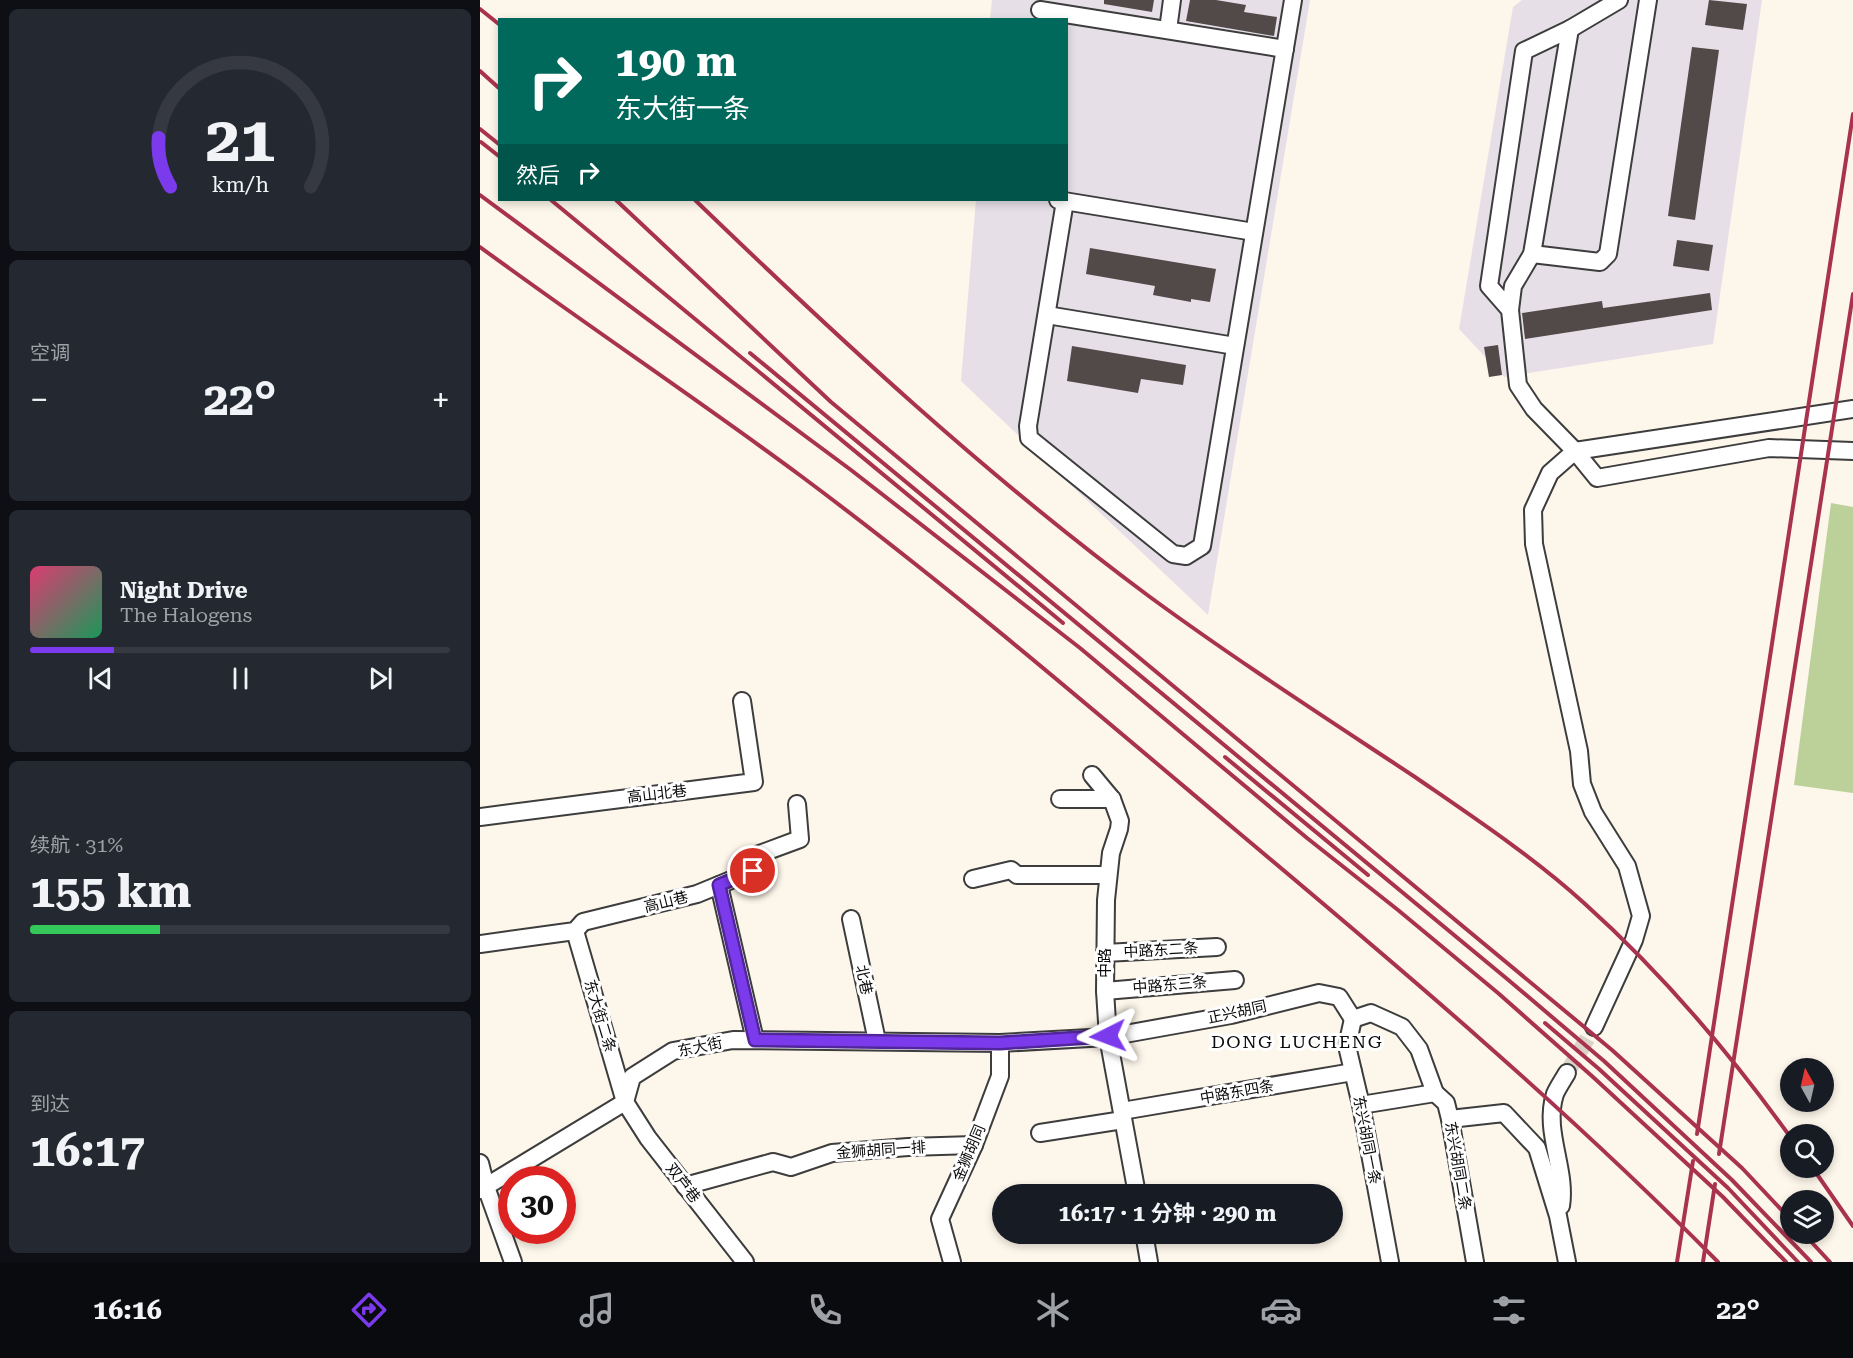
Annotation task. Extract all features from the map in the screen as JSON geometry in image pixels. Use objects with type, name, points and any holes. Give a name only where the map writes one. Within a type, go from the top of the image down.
[{"type":"street","points":[[1168,30],[1172,0]]},
{"type":"street","points":[[1062,201],[1047,315],[1028,426],[1029,438],[1173,554],[1186,556],[1202,546],[1293,0]]},
{"type":"street","points":[[1510,310],[1489,286],[1524,51],[1570,29],[1619,0]]},
{"type":"street","points":[[1532,254],[1600,262],[1608,254],[1648,0]]},
{"type":"street","points":[[1040,10],[1285,49]]},
{"type":"street","points":[[1570,29],[1532,254],[1513,286],[1510,310],[1518,385],[1534,409],[1575,451],[1597,478],[1769,448],[1853,450]]},
{"type":"street","points":[[1068,201],[1254,232]]},
{"type":"street","points":[[1047,315],[1235,346]]},
{"type":"street","points":[[1594,1027],[1634,940],[1641,916],[1628,866],[1593,812],[1582,784],[1579,751],[1534,544],[1533,510],[1550,473],[1575,451],[1853,409]]},
{"type":"street","name":"高山北巷","points":[[480,817],[754,782],[742,701]]},
{"type":"street","name":"中路","points":[[1092,775],[1112,799],[1120,821],[1111,853],[1108,875],[1105,991],[1108,1036],[1135,1184]]},
{"type":"street","points":[[1060,799],[1112,799]]},
{"type":"street","name":"高山巷","points":[[480,944],[575,931],[583,922],[697,894],[753,871],[754,856],[800,839],[797,804]]},
{"type":"street","points":[[973,879],[1011,870],[1017,875],[1108,875]]},
{"type":"street","points":[[719,885],[755,1040]]},
{"type":"street","name":"北巷","points":[[851,919],[877,1041]]},
{"type":"street","name":"东大街二条","points":[[575,931],[626,1102]]},
{"type":"street","name":"中路东二条","points":[[1105,953],[1216,947]]},
{"type":"street","name":"中路东三条","points":[[1105,991],[1235,980]]},
{"type":"street","name":"正兴胡同","points":[[1108,1036],[1231,1015],[1318,993],[1339,996],[1353,1019]]},
{"type":"street","name":"东兴胡同二条","points":[[1353,1019],[1371,1013],[1402,1027],[1419,1050],[1435,1093],[1446,1103],[1475,1262]]},
{"type":"street","name":"东兴胡同一条","points":[[1353,1019],[1347,1046],[1390,1262]]},
{"type":"street","name":"东大街","points":[[626,1102],[632,1077],[673,1052],[732,1040],[1000,1043],[1108,1036]]},
{"type":"street","name":"金狮胡同","points":[[952,1262],[940,1219],[974,1145],[1000,1076],[1000,1043]]},
{"type":"street","name":"中路东四条","points":[[1040,1133],[1122,1115],[1353,1072]]},
{"type":"street","points":[[1558,1216],[1562,1204],[1562,1188],[1552,1126],[1555,1095],[1567,1073]]},
{"type":"street","points":[[1360,1105],[1435,1093]]},
{"type":"street","points":[[483,1189],[626,1102]]},
{"type":"street","name":"双芦巷","points":[[626,1102],[648,1138],[745,1262]]},
{"type":"street","points":[[1450,1119],[1504,1113],[1537,1148],[1558,1216],[1567,1262]]},
{"type":"street","name":"金狮胡同一排","points":[[685,1186],[773,1162],[791,1167],[832,1153],[974,1145]]},
{"type":"street","points":[[480,1163],[483,1189],[513,1262]]},
{"type":"street","points":[[1146,1244],[1149,1262]]},
{"type":"shaded area","points":[[992,0],[1310,0],[1208,615],[961,381],[976,201],[1068,201],[1068,18],[990,18]]},
{"type":"shaded area","points":[[1522,0],[1762,0],[1713,344],[1504,377],[1459,329],[1513,7]]},
{"type":"green space","points":[[1831,503],[1853,507],[1853,793],[1794,785]]},
{"type":"building","points":[[1104,0],[1154,0],[1152,12],[1104,4]]},
{"type":"building","points":[[1190,0],[1216,0],[1246,5],[1244,12],[1277,17],[1274,36],[1186,21]]},
{"type":"building","points":[[1709,0],[1747,4],[1743,30],[1705,25]]},
{"type":"building","points":[[1692,47],[1719,50],[1695,220],[1668,216]]},
{"type":"building","points":[[1677,240],[1713,245],[1709,271],[1673,266]]},
{"type":"building","points":[[1090,248],[1216,269],[1210,302],[1191,299],[1191,302],[1153,295],[1155,286],[1086,274]]},
{"type":"building","points":[[1710,293],[1712,310],[1525,339],[1522,313],[1602,301],[1603,308]]},
{"type":"building","points":[[1498,345],[1502,375],[1489,377],[1484,347]]},
{"type":"building","points":[[1072,346],[1186,365],[1183,385],[1141,379],[1138,393],[1067,381]]},
{"type":"tunnel","points":[[1567,1073],[1594,1027]]},
{"type":"railway","points":[[480,9],[498,23]]},
{"type":"railway","points":[[480,71],[498,87]]},
{"type":"railway","points":[[1697,1134],[1853,114]]},
{"type":"railway","points":[[480,129],[498,143]]},
{"type":"railway","points":[[481,142],[498,155]]},
{"type":"railway","points":[[480,195],[851,470],[1080,648],[1307,838],[1498,993],[1723,1197],[1786,1262]]},
{"type":"railway","points":[[552,201],[1063,623]]},
{"type":"railway","points":[[617,201],[831,402],[1612,1050],[1742,1168],[1780,1208]]},
{"type":"railway","points":[[696,201],[916,406],[973,456],[1090,551],[1215,643],[1480,822],[1523,853],[1584,903],[1641,957],[1694,1015],[1744,1075],[1781,1124]]},
{"type":"railway","points":[[480,247],[801,476],[1020,648],[1357,932],[1480,1039],[1601,1148],[1718,1262]]},
{"type":"railway","points":[[1719,1154],[1853,294]]},
{"type":"railway","points":[[750,353],[1604,1061],[1732,1180],[1811,1262]]},
{"type":"railway","points":[[1225,757],[1368,875]]},
{"type":"railway","points":[[1545,1023],[1599,1069],[1728,1188],[1798,1262]]},
{"type":"railway","points":[[1677,1262],[1693,1161]]},
{"type":"railway","points":[[1820,1178],[1853,1226]]},
{"type":"railway","points":[[1703,1262],[1715,1184]]},
{"type":"railway","points":[[1813,1244],[1830,1262]]},
{"type":"district","name":"DONG LUCHENG","points":[[1297,1042]]},
{"type":"route","points":[[753,871],[719,885],[755,1040],[1000,1043],[1108,1036]]}]
